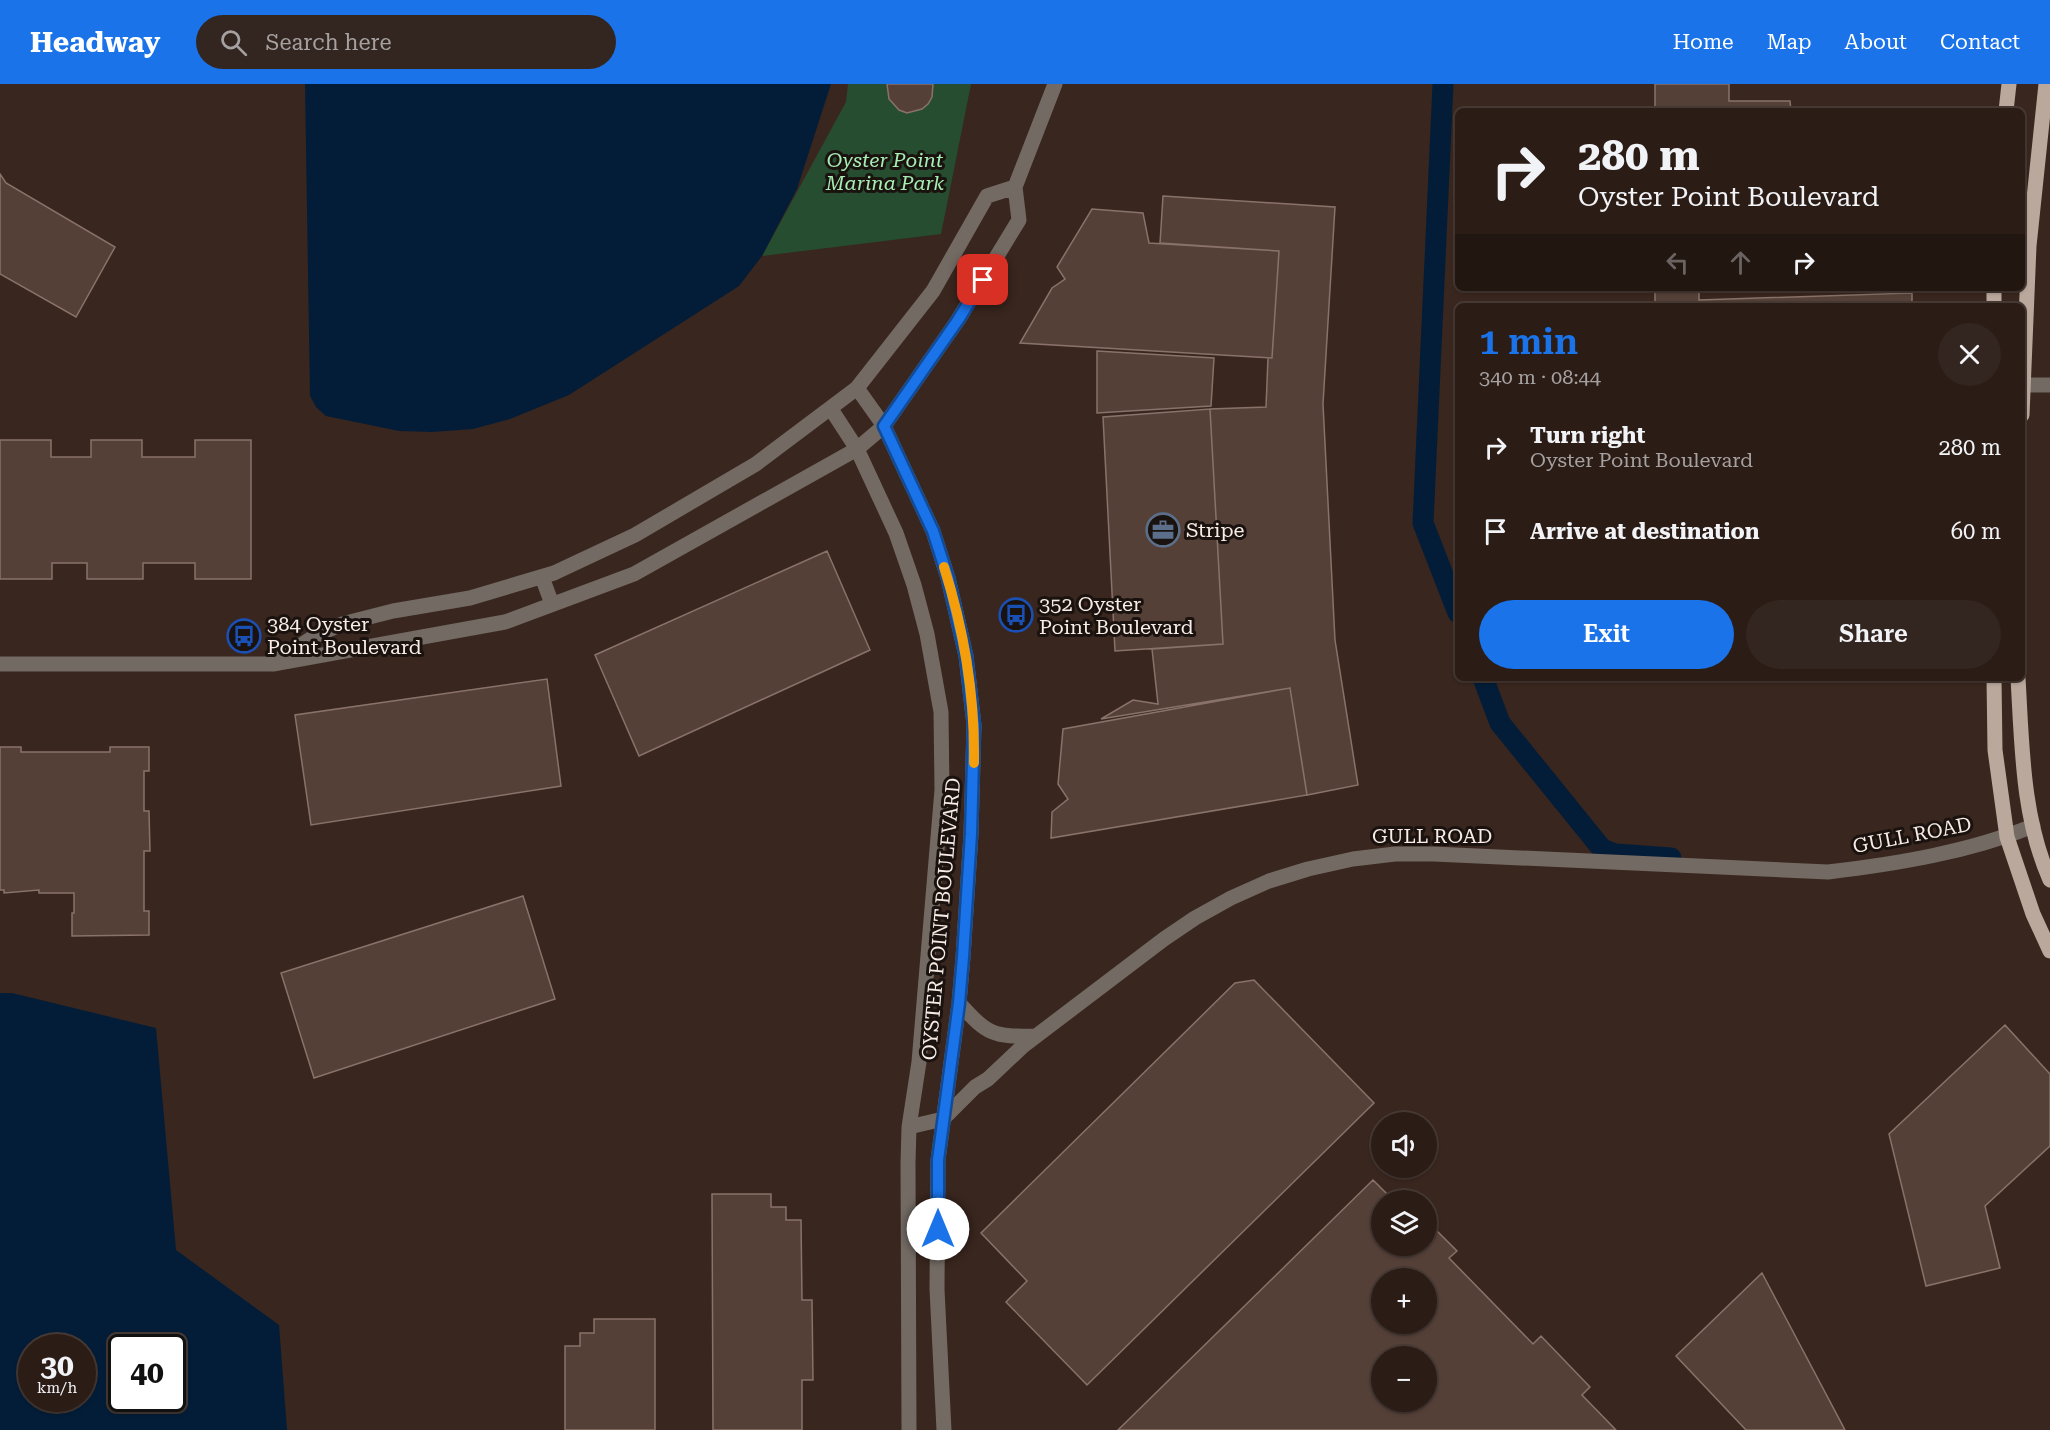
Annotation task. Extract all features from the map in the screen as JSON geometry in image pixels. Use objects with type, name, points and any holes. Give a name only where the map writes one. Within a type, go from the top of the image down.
[{"type":"main road","points":[[2006,108],[2009,84]]},
{"type":"main road","points":[[2025,329],[2028,246],[2046,84]]},
{"type":"main road","points":[[1994,681],[1995,750],[2007,837],[2033,914],[2050,951]]},
{"type":"main road","points":[[2018,681],[2023,762],[2033,826],[2050,880]]},
{"type":"street","points":[[0,664],[273,664],[505,622],[634,574],[857,449],[884,426],[958,320],[1019,220],[1015,187],[1055,84]]},
{"type":"street","points":[[273,664],[315,636],[342,624],[393,611],[470,598],[542,577],[583,560],[653,524],[756,464],[831,410],[857,388],[933,291],[987,196],[1015,187]]},
{"type":"street","points":[[2025,385],[2050,385]]},
{"type":"street","name":"OYSTER POINT BOULEVARD","points":[[857,388],[884,426],[933,531],[948,578],[966,656],[974,725],[971,834],[959,1003],[938,1160],[937,1289],[944,1430]]},
{"type":"street","name":"OYSTER POINT BOULEVARD","points":[[831,410],[857,449],[896,533],[914,585],[927,634],[941,712],[942,790],[919,1062],[909,1127],[909,1430]]},
{"type":"street","points":[[542,577],[552,604]]},
{"type":"street","name":"GULL ROAD","points":[[943,1119],[975,1087],[988,1079],[1036,1036],[1164,939],[1231,898],[1269,881],[1308,869],[1353,859],[1395,854],[1434,854],[1828,872],[1886,865],[2007,837],[2033,826]]},
{"type":"street","points":[[959,1003],[977,1023],[990,1032],[1012,1037],[1036,1036]]},
{"type":"street","points":[[909,1127],[943,1119]]},
{"type":"green space","name":"Oyster Point Marina Park","points":[[848,84],[971,84],[941,234],[762,256],[846,102]]},
{"type":"water","points":[[305,84],[831,84],[797,189],[762,256],[739,286],[569,395],[510,419],[473,429],[432,432],[399,431],[326,416],[316,407],[310,396]]},
{"type":"water","points":[[0,993],[12,993],[156,1028],[176,1250],[279,1325],[287,1430],[0,1430]]},
{"type":"building","points":[[887,84],[933,84],[932,97],[922,109],[907,113],[899,110],[889,99]]},
{"type":"building","points":[[1655,84],[1729,84],[1729,101],[1790,101],[1791,108],[1655,108]]},
{"type":"building","points":[[0,174],[6,183],[115,247],[76,317],[0,274]]},
{"type":"building","points":[[1163,196],[1335,207],[1323,404],[1335,640],[1358,785],[1307,795],[1290,688],[1101,719],[1133,700],[1158,704],[1152,649],[1223,644],[1210,409],[1266,407],[1268,358],[1272,358],[1279,251],[1160,243]]},
{"type":"building","points":[[1092,209],[1143,213],[1149,243],[1279,251],[1272,358],[1020,343],[1052,288],[1065,279],[1057,267]]},
{"type":"building","points":[[1655,291],[1699,291],[1699,300],[1912,293],[1912,303],[1655,303]]},
{"type":"building","points":[[1097,351],[1214,358],[1211,406],[1097,413]]},
{"type":"building","name":"Stripe","points":[[1210,409],[1223,644],[1115,651],[1103,417]]},
{"type":"building","points":[[0,440],[51,440],[51,457],[91,457],[91,440],[142,440],[142,457],[195,457],[195,440],[251,440],[251,579],[195,579],[195,563],[143,563],[143,579],[87,579],[87,563],[52,563],[52,579],[0,579]]},
{"type":"building","points":[[827,551],[870,650],[639,756],[595,655]]},
{"type":"building","points":[[547,679],[561,786],[311,825],[295,715]]},
{"type":"building","points":[[1290,688],[1307,795],[1051,838],[1052,812],[1068,799],[1058,784],[1063,729]]},
{"type":"building","points":[[0,747],[21,747],[21,752],[110,752],[110,747],[149,747],[149,771],[144,771],[144,811],[149,811],[150,851],[144,851],[144,911],[149,911],[149,935],[72,936],[74,893],[39,893],[39,890],[4,893],[4,890],[0,890]]},
{"type":"building","points":[[523,896],[555,999],[314,1078],[281,973]]},
{"type":"building","points":[[1254,980],[1374,1103],[1087,1385],[1006,1302],[1027,1281],[981,1233],[1235,983]]},
{"type":"building","points":[[2005,1025],[2050,1074],[2050,1146],[1985,1206],[2000,1268],[1926,1286],[1889,1134]]},
{"type":"building","points":[[1373,1180],[1383,1190],[1371,1190],[1371,1256],[1437,1256],[1437,1231],[1457,1251],[1449,1258],[1533,1344],[1541,1336],[1590,1387],[1582,1395],[1616,1430],[1118,1430]]},
{"type":"building","points":[[712,1194],[771,1194],[771,1207],[786,1207],[786,1220],[801,1220],[802,1300],[812,1300],[813,1380],[802,1380],[802,1430],[713,1430]]},
{"type":"building","points":[[1762,1273],[1845,1430],[1746,1430],[1676,1356]]},
{"type":"building","points":[[594,1319],[655,1319],[655,1430],[565,1430],[565,1346],[580,1346],[580,1333],[594,1333]]},
{"type":"waterway","points":[[1443,84],[1423,523],[1455,605]]},
{"type":"waterway","points":[[1484,681],[1500,723],[1602,849],[1615,854],[1671,858]]},
{"type":"slow traffic","points":[[944,567],[966,656],[974,725],[974,763]]},
{"type":"place","name":"Stripe","points":[[1163,530]]},
{"type":"place","name":"352 Oyster Point Boulevard","points":[[1016,615]]},
{"type":"place","name":"384 Oyster Point Boulevard","points":[[244,636]]},
{"type":"route","points":[[938,1229],[938,1160],[963,957],[971,834],[974,725],[966,656],[948,578],[933,531],[884,426],[983,280]]}]
